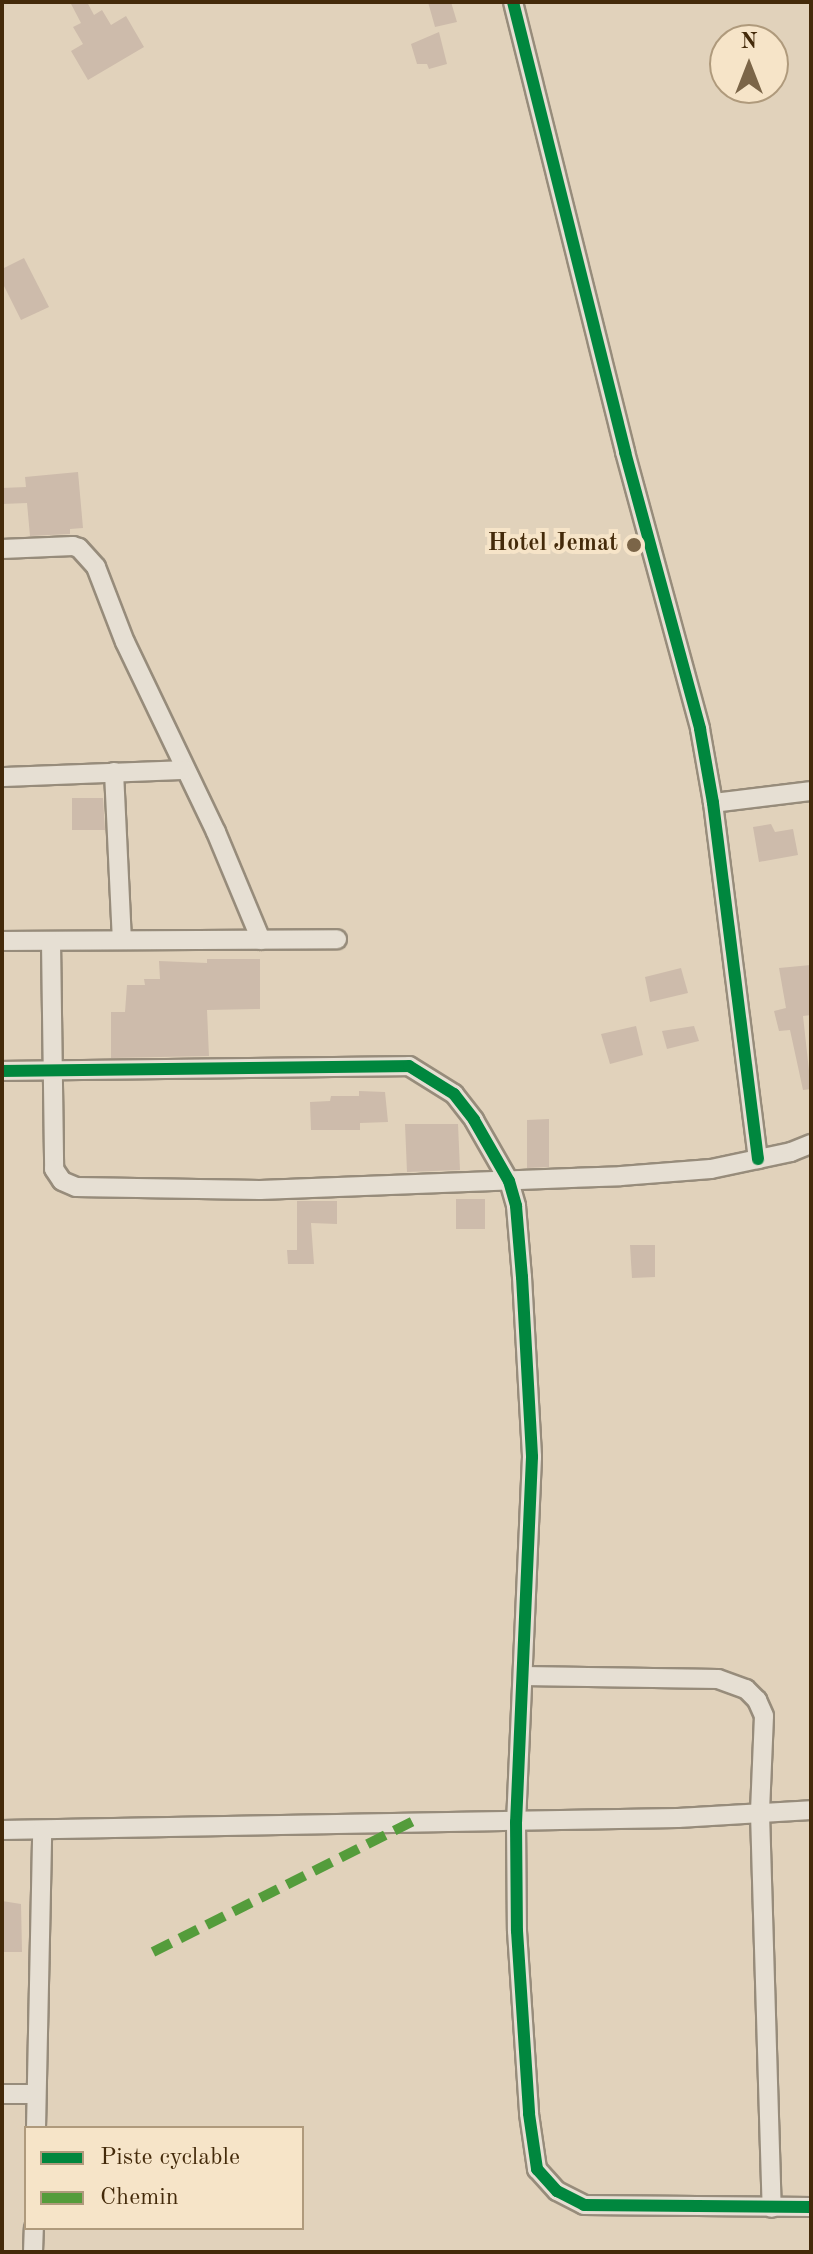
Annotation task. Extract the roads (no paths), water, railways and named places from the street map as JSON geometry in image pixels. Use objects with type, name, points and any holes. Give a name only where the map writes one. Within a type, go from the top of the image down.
[{"type":"street","points":[[513,2],[625,452],[700,729],[713,803],[758,1159]]},
{"type":"street","points":[[2,549],[73,546],[88,556],[216,832],[261,940]]},
{"type":"street","points":[[2,777],[185,770]]},
{"type":"street","points":[[114,772],[122,939]]},
{"type":"street","points":[[713,803],[811,791]]},
{"type":"street","points":[[2,941],[337,939]]},
{"type":"street","points":[[51,942],[54,1169],[62,1181],[76,1187],[260,1190],[509,1181],[711,1169],[811,1144]]},
{"type":"street","points":[[2,1071],[409,1066],[454,1094],[494,1151],[509,1181],[516,1206],[522,1277],[532,1457],[516,1822],[517,1931],[529,2114],[537,2169],[557,2191],[584,2205],[811,2207]]},
{"type":"street","points":[[523,1676],[718,1679],[746,1689],[757,1700],[764,1716],[760,1813],[772,2208]]},
{"type":"street","points":[[2,1830],[416,1820],[516,1822],[811,1810]]},
{"type":"street","points":[[36,2126],[42,1830]]},
{"type":"street","points":[[2,2094],[36,2094]]},
{"type":"street","points":[[33,2252],[34,2230]]},
{"type":"place","name":"Hotel Jemat","points":[[634,545]]}]
